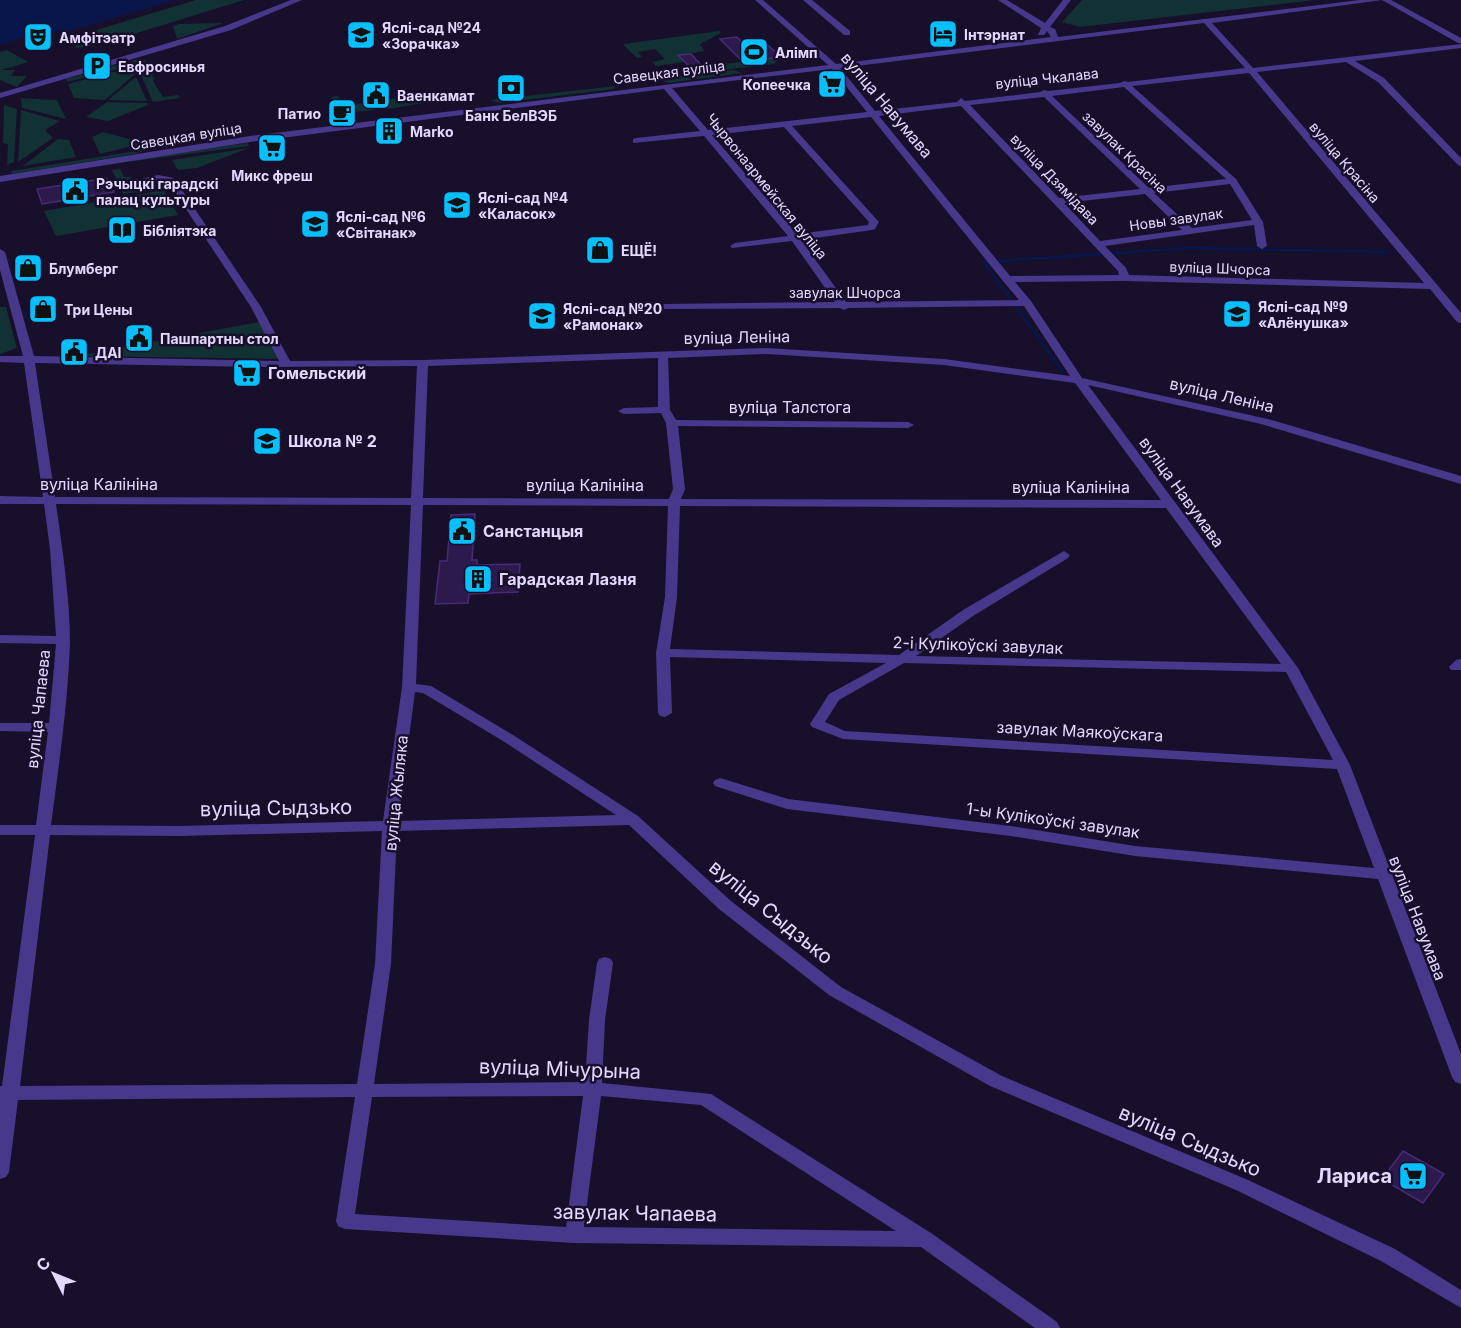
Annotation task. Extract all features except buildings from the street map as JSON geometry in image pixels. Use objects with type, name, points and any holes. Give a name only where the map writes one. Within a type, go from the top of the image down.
[{"type":"street","points":[[0,96],[228,28],[298,0]]},
{"type":"street","name":"вуліца Навумава","points":[[759,0],[834,66],[874,111],[1028,303],[1078,380],[1291,668],[1343,765],[1461,1077]]},
{"type":"street","points":[[807,0],[847,33]]},
{"type":"street","points":[[1002,0],[1047,30],[1056,40]]},
{"type":"street","points":[[1024,44],[1047,30],[1067,0]]},
{"type":"street","name":"Савецкая вуліца","points":[[0,179],[250,139],[1378,0]]},
{"type":"street","points":[[1385,0],[1461,41]]},
{"type":"street","name":"вуліца Красіна","points":[[1207,22],[1251,70],[1461,320]]},
{"type":"street","points":[[1047,30],[1080,37]]},
{"type":"street","points":[[1457,46],[1461,53]]},
{"type":"street","name":"вуліца Чкалава","points":[[636,141],[874,111],[1457,46]]},
{"type":"street","points":[[1347,59],[1381,80],[1461,163]]},
{"type":"street","points":[[1124,83],[1233,181],[1258,222],[1262,246]]},
{"type":"street","name":"Чырвонаармейская вуліца","points":[[666,86],[796,239],[844,306]]},
{"type":"street","name":"завулак Красіна","points":[[1044,92],[1188,230]]},
{"type":"street","name":"вуліца Дзямідава","points":[[961,101],[1123,270],[1124,278]]},
{"type":"street","points":[[735,246],[872,227],[874,222],[785,123]]},
{"type":"street","points":[[1448,150],[1461,149]]},
{"type":"street","points":[[138,181],[158,178],[171,180],[256,307],[286,364]]},
{"type":"street","points":[[1058,201],[1233,181]]},
{"type":"street","name":"Новы завулак","points":[[1098,244],[1258,222]]},
{"type":"street","name":"вуліца Чапаева","points":[[0,252],[29,359],[49,500],[63,640],[56,729],[5,1093],[0,1172]]},
{"type":"street","name":"вуліца Шчорса","points":[[1007,279],[1124,278],[1431,286]]},
{"type":"street","name":"завулак Шчорса","points":[[663,307],[1028,303]]},
{"type":"street","name":"вуліца Леніна","points":[[0,359],[286,364],[423,363],[767,351],[830,353],[944,362],[1078,380],[1264,420],[1461,480]]},
{"type":"street","points":[[663,355],[664,410],[672,423],[679,489],[674,501],[671,597],[663,654],[665,713]]},
{"type":"street","name":"вуліца Жыляка","points":[[345,1221],[383,964],[390,827],[409,687],[423,363]]},
{"type":"street","points":[[624,411],[664,410]]},
{"type":"street","name":"вуліца Талстога","points":[[672,423],[908,424]]},
{"type":"street","name":"вуліца Калініна","points":[[0,500],[1170,504]]},
{"type":"street","points":[[904,658],[968,613],[1064,555]]},
{"type":"street","points":[[0,639],[63,640]]},
{"type":"street","name":"2-і Кулікоўскі завулак","points":[[663,654],[904,658],[1133,668],[1291,668]]},
{"type":"street","name":"завулак Маякоўскага","points":[[904,658],[834,697],[817,724],[843,735],[1343,765]]},
{"type":"street","points":[[409,687],[426,689],[508,738],[633,820]]},
{"type":"street","points":[[0,727],[56,729]]},
{"type":"street","name":"1-ы Кулікоўскі завулак","points":[[720,783],[787,804],[1011,831],[1135,851],[1384,874]]},
{"type":"street","name":"вуліца Сыдзько","points":[[0,830],[179,831],[633,820],[725,905],[836,991],[996,1081],[1242,1185],[1388,1255],[1461,1300]]},
{"type":"street","points":[[574,1235],[593,1089],[597,1020],[605,963]]},
{"type":"street","name":"вуліца Мічурына","points":[[5,1093],[593,1089],[705,1099],[924,1239],[1050,1328]]},
{"type":"street","name":"завулак Чапаева","points":[[345,1221],[574,1235],[924,1239]]},
{"type":"green space","points":[[196,0],[244,0],[98,45],[77,48],[72,43],[79,40],[73,37]]},
{"type":"green space","points":[[1082,0],[1315,0],[1080,27],[1062,22]]},
{"type":"green space","points":[[223,23],[177,39],[173,26],[179,24]]},
{"type":"green space","points":[[719,31],[721,33],[700,44],[704,51],[679,55],[685,62],[656,66],[652,62],[665,59],[655,49],[638,52],[642,57],[637,58],[623,44]]},
{"type":"green space","points":[[7,50],[28,62],[1,70],[15,70],[11,76],[27,76],[17,87],[0,80],[0,52]]},
{"type":"green space","points":[[781,57],[774,64],[696,73],[683,69]]},
{"type":"green space","points":[[141,58],[147,62],[67,82],[66,79]]},
{"type":"green space","points":[[148,63],[105,100],[74,98],[68,84]]},
{"type":"green space","points":[[151,68],[154,75],[151,76],[155,78],[153,81],[163,97],[178,95],[180,98],[153,102],[141,75]]},
{"type":"green space","points":[[734,70],[742,73],[669,83],[657,79]]},
{"type":"green space","points":[[136,77],[147,101],[108,100]]},
{"type":"green space","points":[[616,86],[613,89],[500,103],[490,100]]},
{"type":"green space","points":[[419,95],[424,103],[388,109],[381,101]]},
{"type":"green space","points":[[338,96],[344,106],[377,101],[382,108],[355,112],[336,104],[331,97]]},
{"type":"green space","points":[[21,98],[57,100],[66,119],[22,108]]},
{"type":"green space","points":[[107,102],[147,103],[148,105],[108,121],[86,117]]},
{"type":"green space","points":[[4,105],[17,109],[14,162],[7,165],[8,144],[3,143]]},
{"type":"green space","points":[[21,110],[60,121],[45,130],[53,138],[18,162]]},
{"type":"green space","points":[[103,132],[144,143],[100,154],[92,137]]},
{"type":"green space","points":[[58,139],[69,140],[76,157],[23,166]]},
{"type":"green space","points":[[248,143],[249,146],[111,164],[121,161]]},
{"type":"green space","points":[[249,148],[197,168],[178,170],[172,160]]},
{"type":"green space","points":[[149,149],[134,154],[12,174],[11,171]]},
{"type":"green space","points":[[120,169],[124,177],[131,177],[139,192],[123,194],[112,170]]},
{"type":"green space","points":[[164,190],[178,215],[56,236],[44,211]]},
{"type":"green space","points":[[0,307],[6,307],[17,348],[0,354]]},
{"type":"green space","points":[[264,321],[284,359],[78,356]]},
{"type":"shaded area","points":[[0,0],[175,0],[73,30],[36,33],[0,45]]},
{"type":"waterway","points":[[1062,371],[984,262],[1190,248],[1388,252]]},
{"type":"place","name":"Інтэрнат","points":[[943,34]]},
{"type":"place","name":"Яслі-сад №24 «Зорачка»","points":[[361,35]]},
{"type":"place","name":"Амфітэатр","points":[[38,37]]},
{"type":"place","name":"Алімп","points":[[754,52]]},
{"type":"place","name":"Евфросинья","points":[[97,66]]},
{"type":"place","name":"Копеечка","points":[[832,84]]},
{"type":"place","name":"Банк БелВЭБ","points":[[511,88]]},
{"type":"place","name":"Ваенкамат","points":[[376,95]]},
{"type":"place","name":"Патио","points":[[342,113]]},
{"type":"place","name":"Marko","points":[[389,131]]},
{"type":"place","name":"Микс фреш","points":[[272,148]]},
{"type":"place","name":"Рэчыцкі гарадскі палац культуры","points":[[75,191]]},
{"type":"place","name":"Яслі-сад №4 «Каласок»","points":[[457,205]]},
{"type":"place","name":"Яслі-сад №6 «Світанак»","points":[[315,224]]},
{"type":"place","name":"Бібліятэка","points":[[122,230]]},
{"type":"place","name":"ЕЩЁ!","points":[[600,250]]},
{"type":"place","name":"Блумберг","points":[[28,268]]},
{"type":"place","name":"Три Цены","points":[[43,309]]},
{"type":"place","name":"Яслі-сад №9 «Алёнушка»","points":[[1237,314]]},
{"type":"place","name":"Яслі-сад №20 «Рамонак»","points":[[542,316]]},
{"type":"place","name":"Пашпартны стол","points":[[139,338]]},
{"type":"place","name":"ДАІ","points":[[74,352]]},
{"type":"place","name":"Гомельский","points":[[247,373]]},
{"type":"place","name":"Школа № 2","points":[[267,441]]},
{"type":"place","name":"Санстанцыя","points":[[462,531]]},
{"type":"place","name":"Гарадская Лазня","points":[[478,579]]},
{"type":"place","name":"Лариса","points":[[1413,1176]]}]
